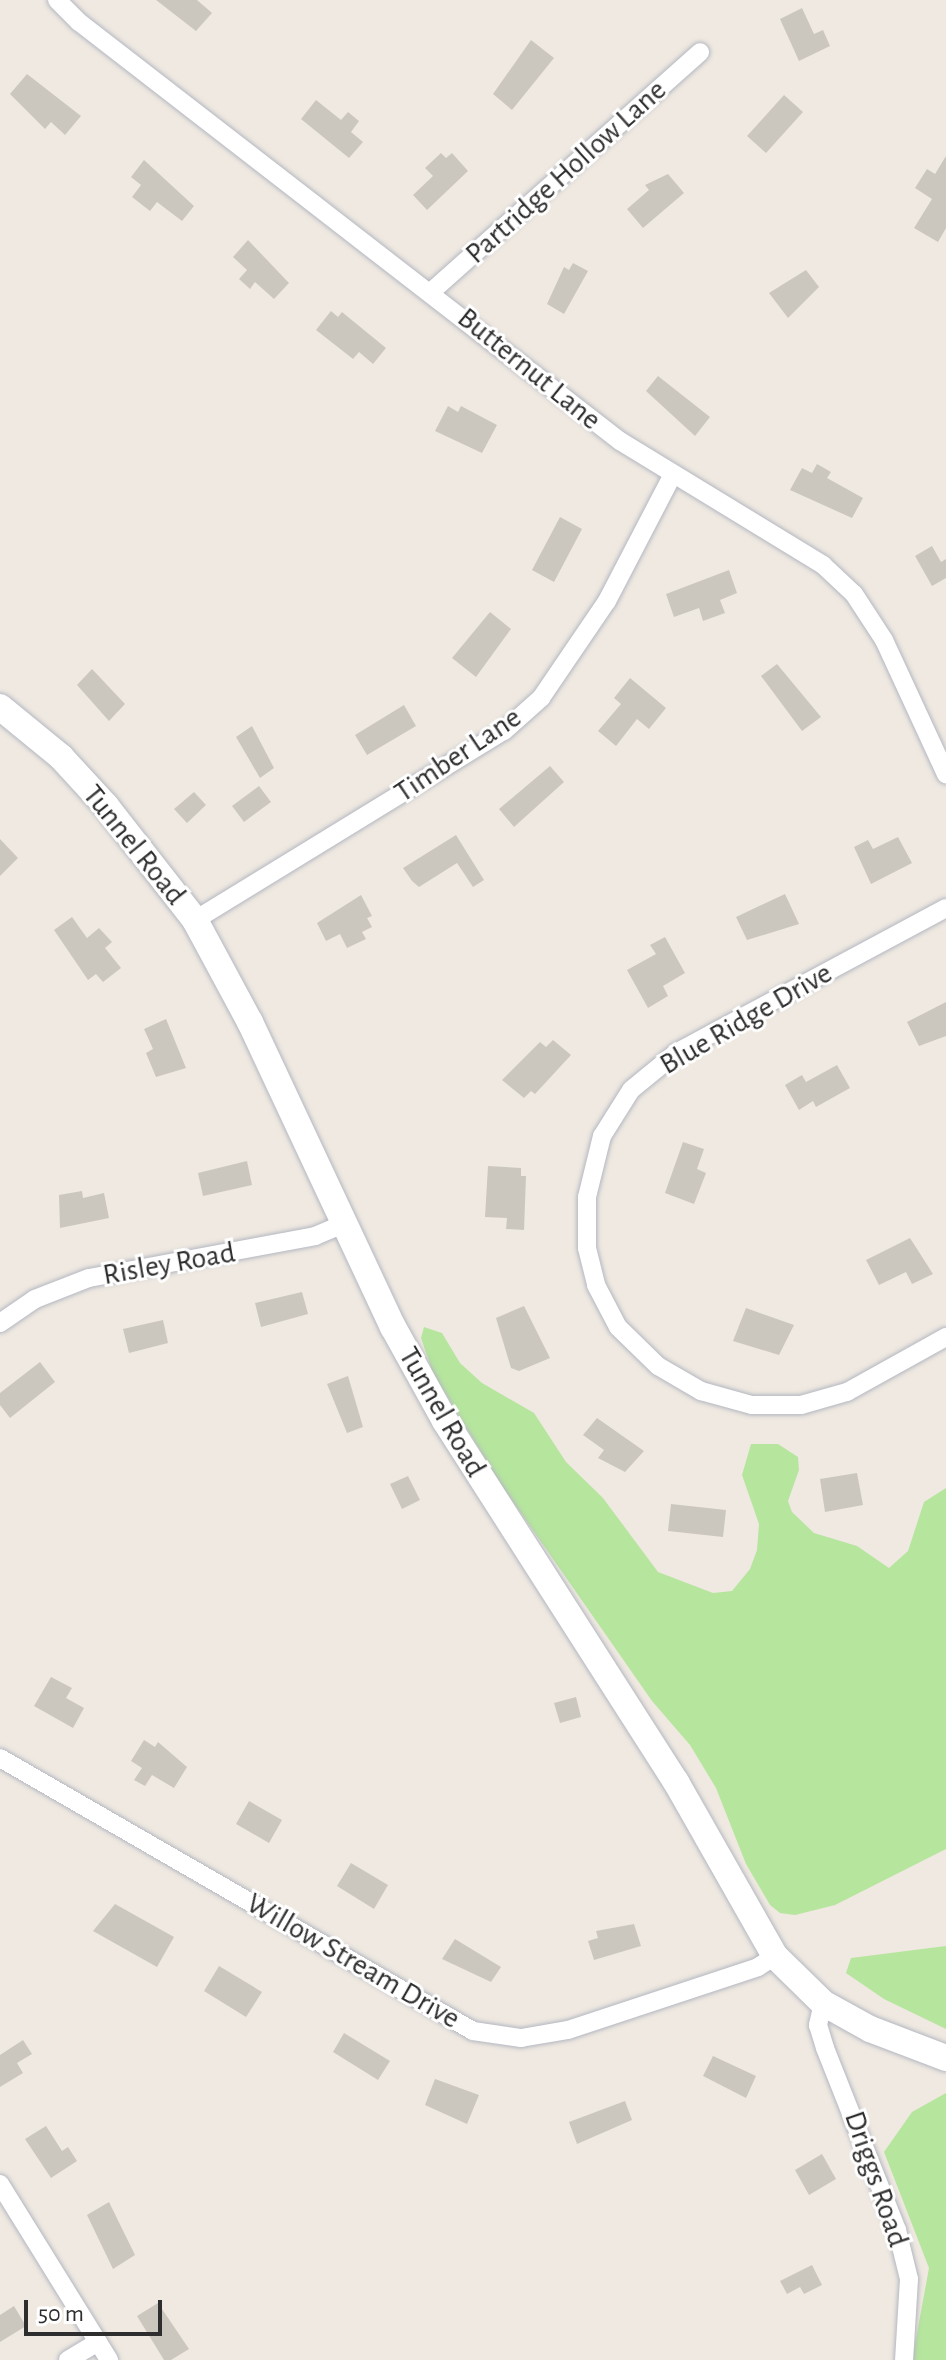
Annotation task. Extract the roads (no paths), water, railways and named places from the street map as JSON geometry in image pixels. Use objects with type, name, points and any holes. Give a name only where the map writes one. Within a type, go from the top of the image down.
[{"type":"main road","name":"Tunnel Road","points":[[0,707],[61,757],[106,806],[195,920],[250,1022],[393,1327],[445,1421],[676,1782],[775,1956],[823,2003],[870,2029],[946,2058]]},
{"type":"street","name":"Butternut Lane","points":[[57,0],[79,22],[672,476],[823,565],[854,594],[884,640],[946,774]]},
{"type":"street","name":"Partridge Hollow Lane","points":[[432,291],[700,52]]},
{"type":"street","name":"Timber Lane","points":[[195,920],[504,731],[541,698],[607,601],[672,476]]},
{"type":"street","name":"Blue Ridge Drive","points":[[946,908],[676,1053],[631,1090],[602,1136],[587,1209],[587,1248],[596,1285],[618,1327],[658,1366],[701,1391],[752,1405],[801,1405],[847,1392],[946,1337]]},
{"type":"street","name":"Risley Road","points":[[0,1323],[35,1299],[89,1278],[315,1236],[345,1223]]},
{"type":"street","name":"Willow Stream Drive","points":[[0,1758],[473,2031],[521,2038],[568,2030],[758,1967],[775,1956]]},
{"type":"street","name":"Driggs Road","points":[[823,2003],[818,2025],[825,2048],[892,2217],[909,2279],[904,2360]]},
{"type":"street","points":[[0,2184],[109,2360]]},
{"type":"street","points":[[68,2360],[98,2342]]}]
